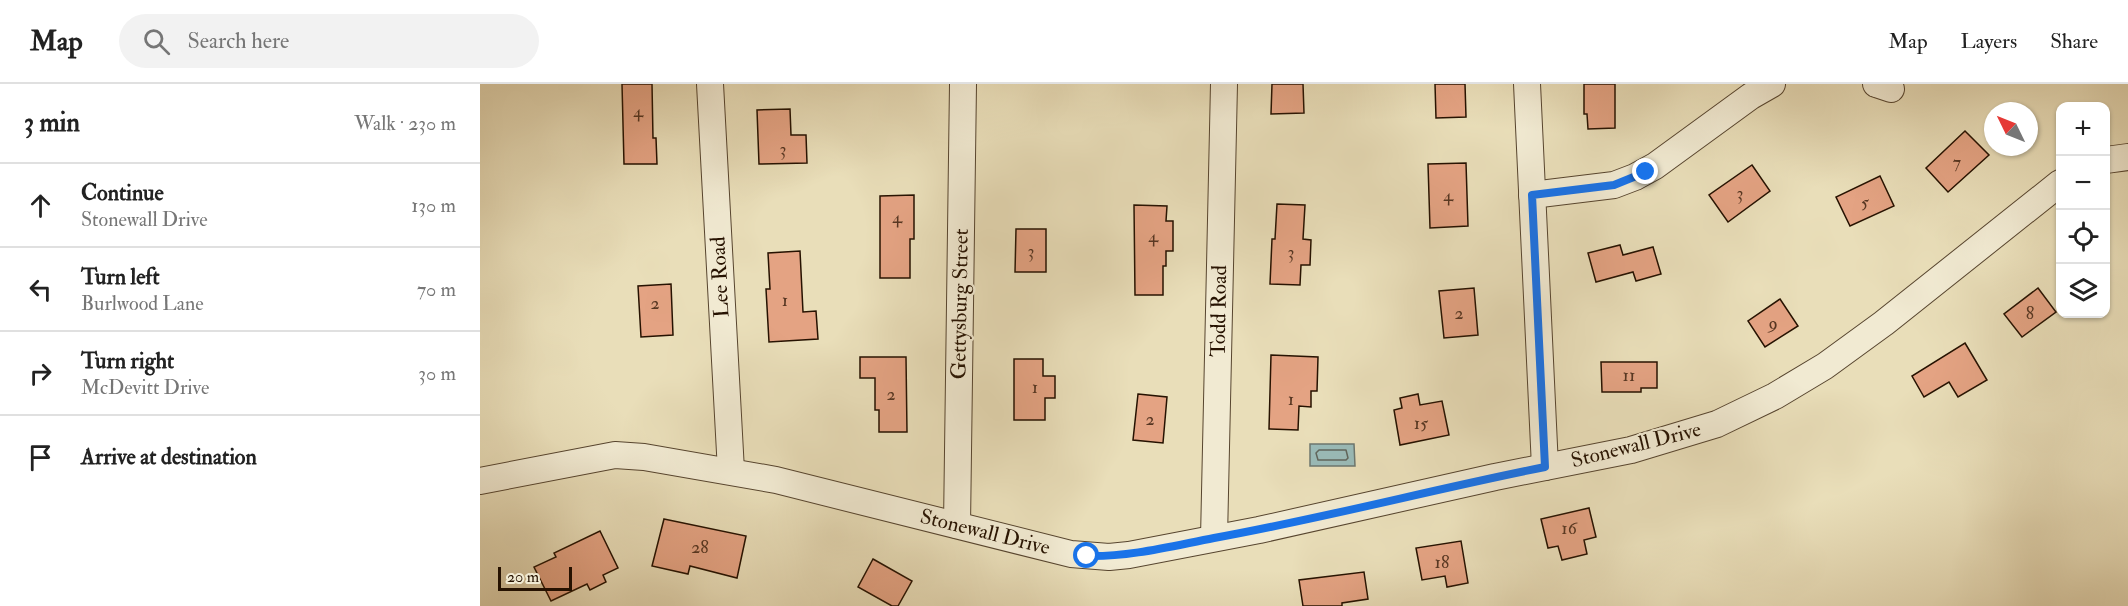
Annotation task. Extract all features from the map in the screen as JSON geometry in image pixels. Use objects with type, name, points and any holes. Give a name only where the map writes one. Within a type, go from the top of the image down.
[{"type":"street","name":"Lee Road","points":[[710,84],[730,471]]},
{"type":"street","name":"Gettysburg Street","points":[[957,525],[963,84]]},
{"type":"street","name":"Todd Road","points":[[1214,538],[1224,84]]},
{"type":"street","points":[[1527,84],[1545,467]]},
{"type":"street","points":[[1532,195],[1602,187],[1635,177],[1656,166],[1751,96],[1772,84]]},
{"type":"street","points":[[2110,159],[2128,157]]},
{"type":"street","name":"Stonewall Drive","points":[[480,482],[615,455],[644,457],[776,480],[1087,556],[1129,555],[1260,530],[1374,503],[1631,450],[1674,439],[1717,424],[1775,396],[1825,366],[1884,323],[2056,187]]},
{"type":"water","points":[[1310,444],[1354,444],[1355,466],[1310,466]]},
{"type":"building","points":[[622,84],[652,84],[653,138],[656,138],[657,164],[624,164]]},
{"type":"building","points":[[1272,84],[1303,84],[1304,113],[1271,114]]},
{"type":"building","points":[[1435,84],[1465,84],[1466,117],[1436,118]]},
{"type":"building","points":[[1584,84],[1615,84],[1615,128],[1588,129],[1587,114],[1584,114]]},
{"type":"building","points":[[790,109],[791,135],[806,135],[807,163],[759,164],[757,110]]},
{"type":"building","points":[[1965,131],[1984,150],[1984,156],[1988,156],[1948,192],[1926,168]]},
{"type":"building","points":[[1466,163],[1468,226],[1430,228],[1428,164]]},
{"type":"building","points":[[1752,165],[1770,191],[1728,222],[1709,195]]},
{"type":"building","points":[[1880,176],[1894,206],[1850,226],[1836,197]]},
{"type":"building","points":[[914,195],[914,239],[910,239],[910,278],[880,278],[880,196]]},
{"type":"building","points":[[1277,204],[1305,205],[1303,239],[1311,240],[1310,265],[1301,265],[1300,285],[1270,284],[1272,239],[1275,239]]},
{"type":"building","points":[[1134,205],[1167,206],[1166,221],[1173,221],[1173,251],[1166,251],[1166,266],[1163,266],[1163,295],[1135,295]]},
{"type":"building","points":[[1016,229],[1046,229],[1046,272],[1015,272]]},
{"type":"building","points":[[1620,245],[1623,255],[1653,247],[1661,274],[1636,281],[1633,272],[1596,282],[1588,253]]},
{"type":"building","points":[[800,251],[803,312],[816,311],[818,339],[769,342],[766,289],[770,289],[768,253]]},
{"type":"building","points":[[671,284],[673,335],[641,337],[638,286]]},
{"type":"building","points":[[1474,288],[1478,335],[1444,338],[1439,291]]},
{"type":"building","points":[[2038,288],[2056,312],[2022,337],[2004,314]]},
{"type":"building","points":[[1780,299],[1798,326],[1765,347],[1748,321]]},
{"type":"building","points":[[1965,343],[1987,380],[1958,397],[1949,382],[1924,397],[1912,376]]},
{"type":"building","points":[[1271,355],[1318,357],[1317,391],[1311,391],[1311,407],[1299,406],[1298,430],[1269,429]]},
{"type":"building","points":[[860,357],[906,357],[907,432],[879,432],[879,410],[875,410],[875,378],[860,378]]},
{"type":"building","points":[[1014,359],[1043,359],[1043,376],[1055,376],[1055,398],[1045,398],[1045,420],[1014,420]]},
{"type":"building","points":[[1601,362],[1657,362],[1657,388],[1641,388],[1641,392],[1602,392]]},
{"type":"building","points":[[1138,394],[1167,397],[1163,443],[1133,440]]},
{"type":"building","points":[[1418,394],[1420,405],[1442,401],[1449,435],[1400,445],[1394,410],[1402,408],[1400,398]]},
{"type":"building","points":[[1589,508],[1596,537],[1584,540],[1587,554],[1562,560],[1558,546],[1548,548],[1541,519]]},
{"type":"building","points":[[664,519],[746,536],[737,578],[690,566],[688,574],[652,566]]},
{"type":"building","points":[[600,531],[618,568],[603,575],[606,582],[590,590],[587,584],[551,601],[534,567],[556,557],[554,553]]},
{"type":"building","points":[[1461,541],[1468,583],[1447,587],[1445,576],[1422,580],[1416,548]]},
{"type":"building","points":[[873,559],[912,581],[898,606],[892,606],[858,587]]},
{"type":"building","points":[[1364,572],[1368,599],[1342,603],[1342,606],[1303,606],[1299,580]]},
{"type":"route","points":[[1087,556],[1129,555],[1260,530],[1545,467],[1532,195],[1614,185],[1646,172]]}]
